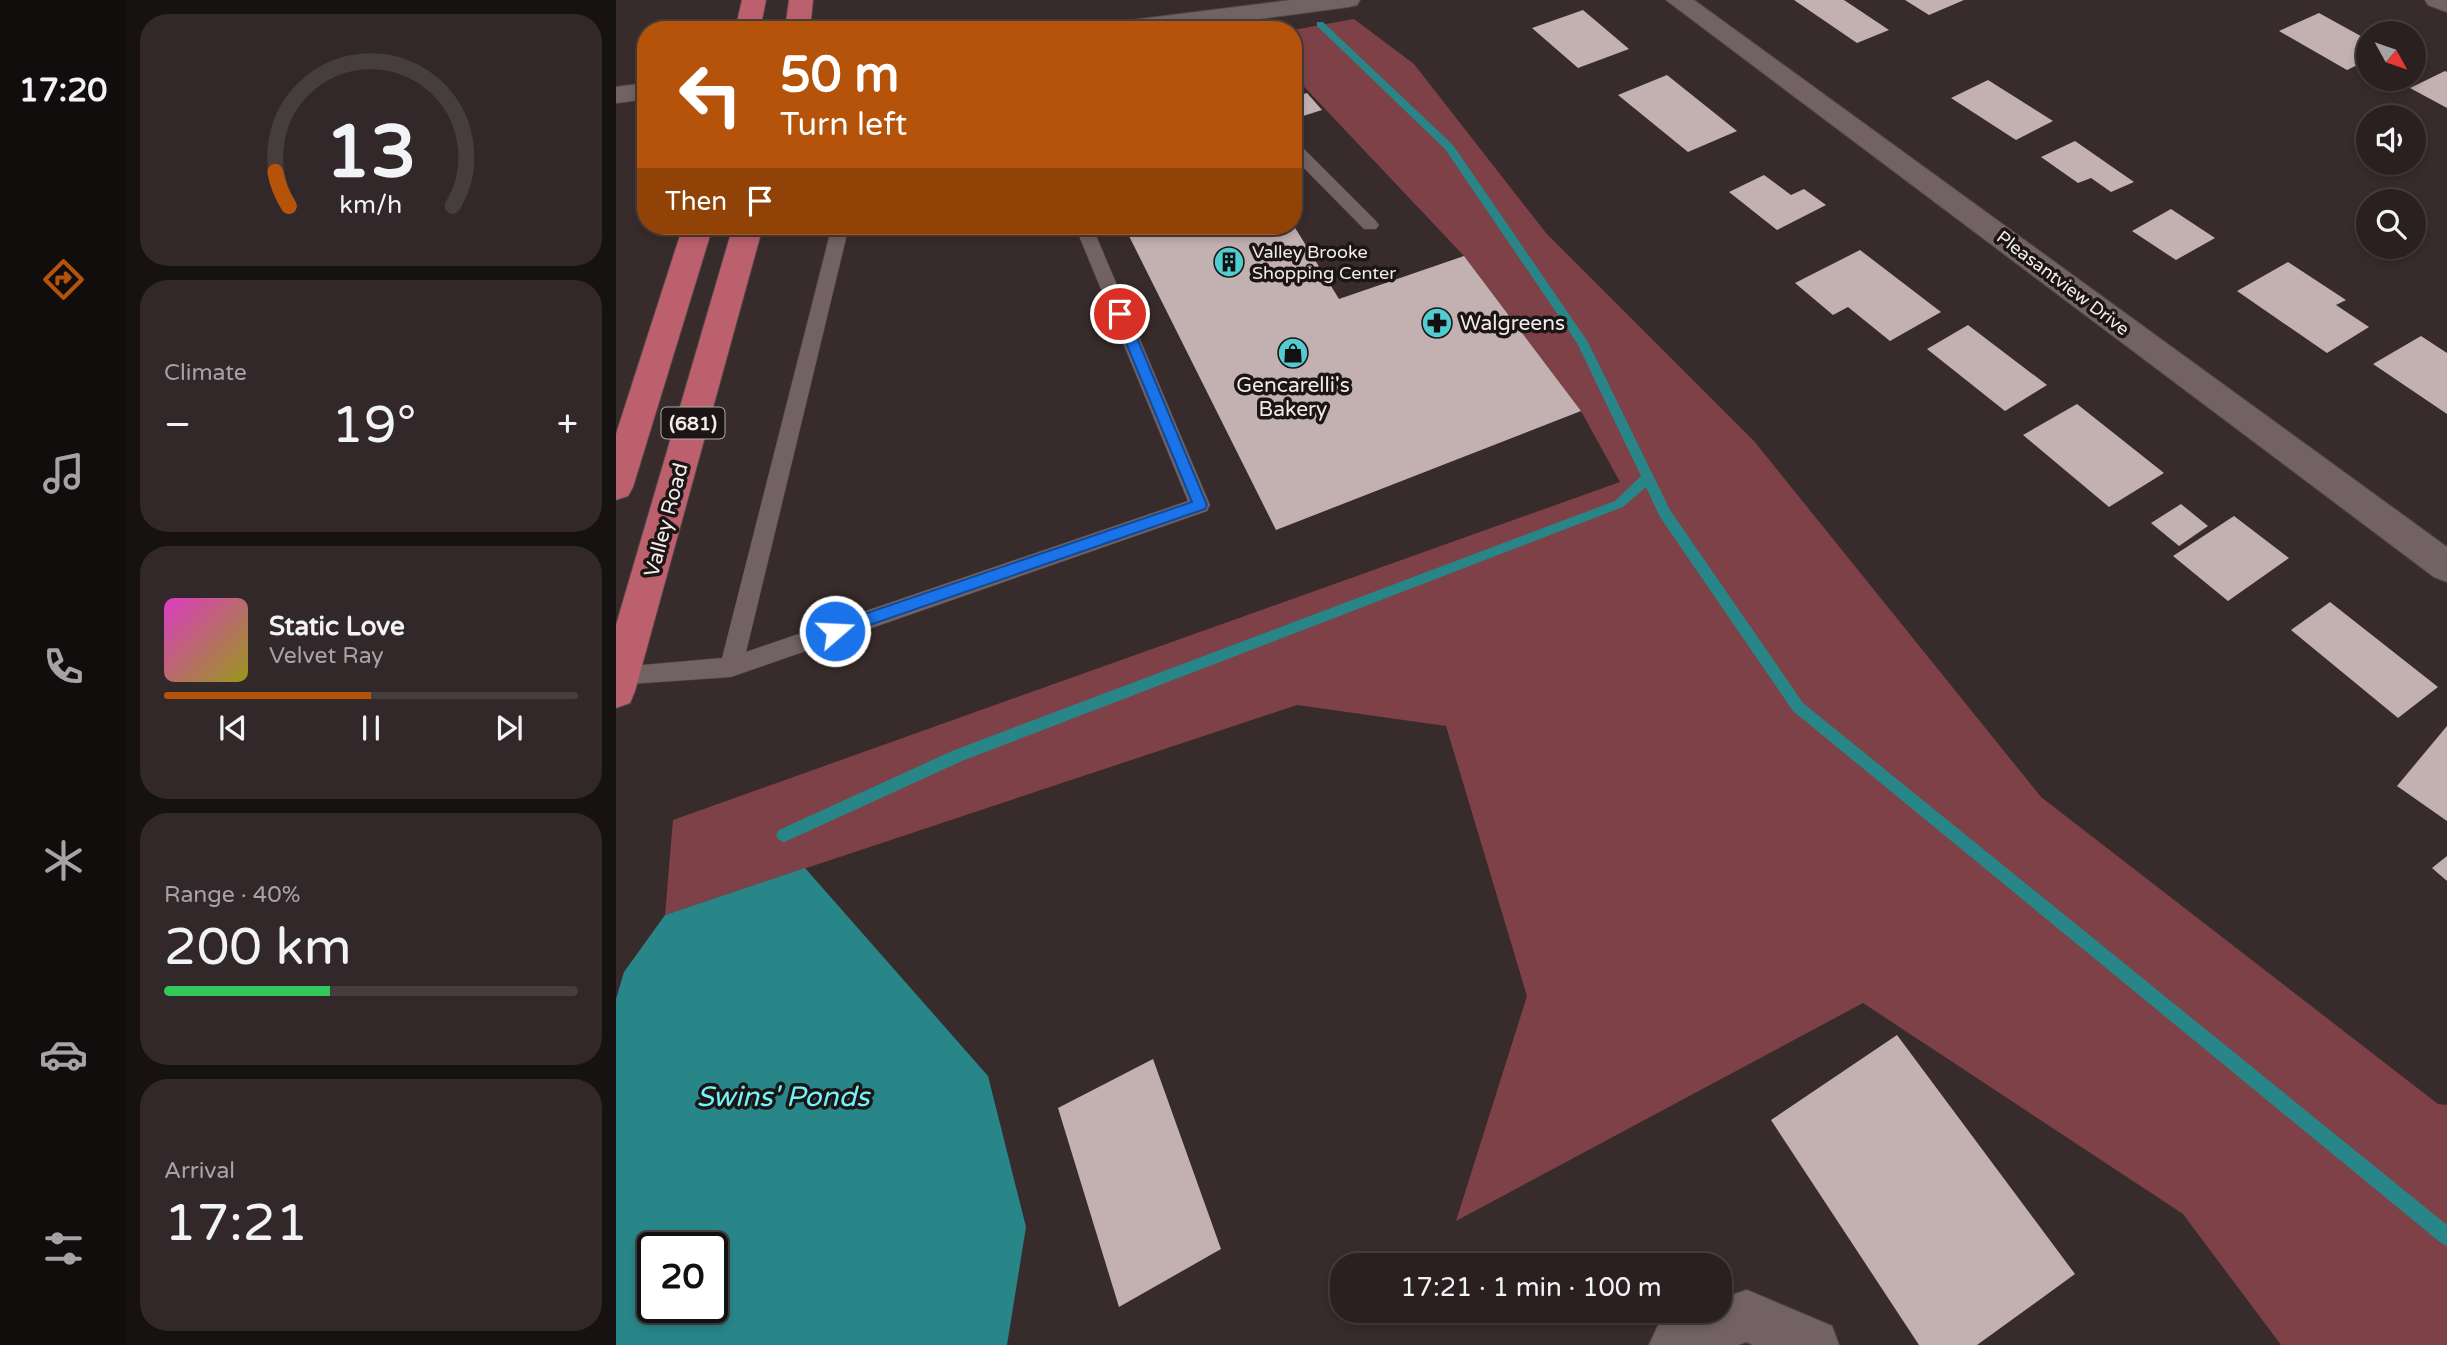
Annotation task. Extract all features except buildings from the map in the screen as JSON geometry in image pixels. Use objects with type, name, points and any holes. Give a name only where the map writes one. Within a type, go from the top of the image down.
[{"type":"main road","points":[[749,21],[754,0]]},
{"type":"main road","points":[[798,21],[801,0]]},
{"type":"main road","name":"(681)","points":[[616,487],[695,235]]},
{"type":"main road","name":"Valley Road","points":[[618,684],[745,235]]},
{"type":"street","points":[[1219,21],[1348,0]]},
{"type":"street","name":"Pleasantview Drive","points":[[1678,0],[2447,567]]},
{"type":"street","points":[[2437,0],[2447,5]]},
{"type":"street","points":[[616,95],[637,92]]},
{"type":"street","points":[[1675,1345],[1680,1338],[1747,1316],[1812,1345]]},
{"type":"lane","points":[[1302,156],[1370,225]]},
{"type":"lane","points":[[730,667],[838,235]]},
{"type":"lane","points":[[618,684],[730,667],[1200,505],[1087,235]]},
{"type":"shaded area","points":[[1354,19],[1414,64],[1546,233],[1754,441],[2041,797],[2438,1104],[2447,1105],[2447,1345],[2281,1345],[2183,1214],[1863,1003],[1456,1221],[1527,996],[1446,726],[1297,705],[665,915],[673,820],[1620,482],[1581,411],[1464,256],[1302,85],[1302,28]]},
{"type":"water","name":"Swins' Ponds","points":[[805,868],[988,1076],[1026,1227],[1007,1345],[616,1345],[616,999],[624,972],[665,915]]},
{"type":"waterway","points":[[1320,24],[1449,147],[1582,342],[1648,477]]},
{"type":"waterway","points":[[784,835],[957,756],[1619,504],[1648,477]]},
{"type":"waterway","points":[[1648,477],[1665,513],[1798,707],[2447,1237]]},
{"type":"place","name":"Valley Brooke Shopping Center","points":[[1229,262]]},
{"type":"place","name":"Walgreens","points":[[1437,323]]},
{"type":"place","name":"Gencarelli's Bakery","points":[[1293,353]]},
{"type":"route","points":[[835,631],[1200,505],[1120,314]]}]
